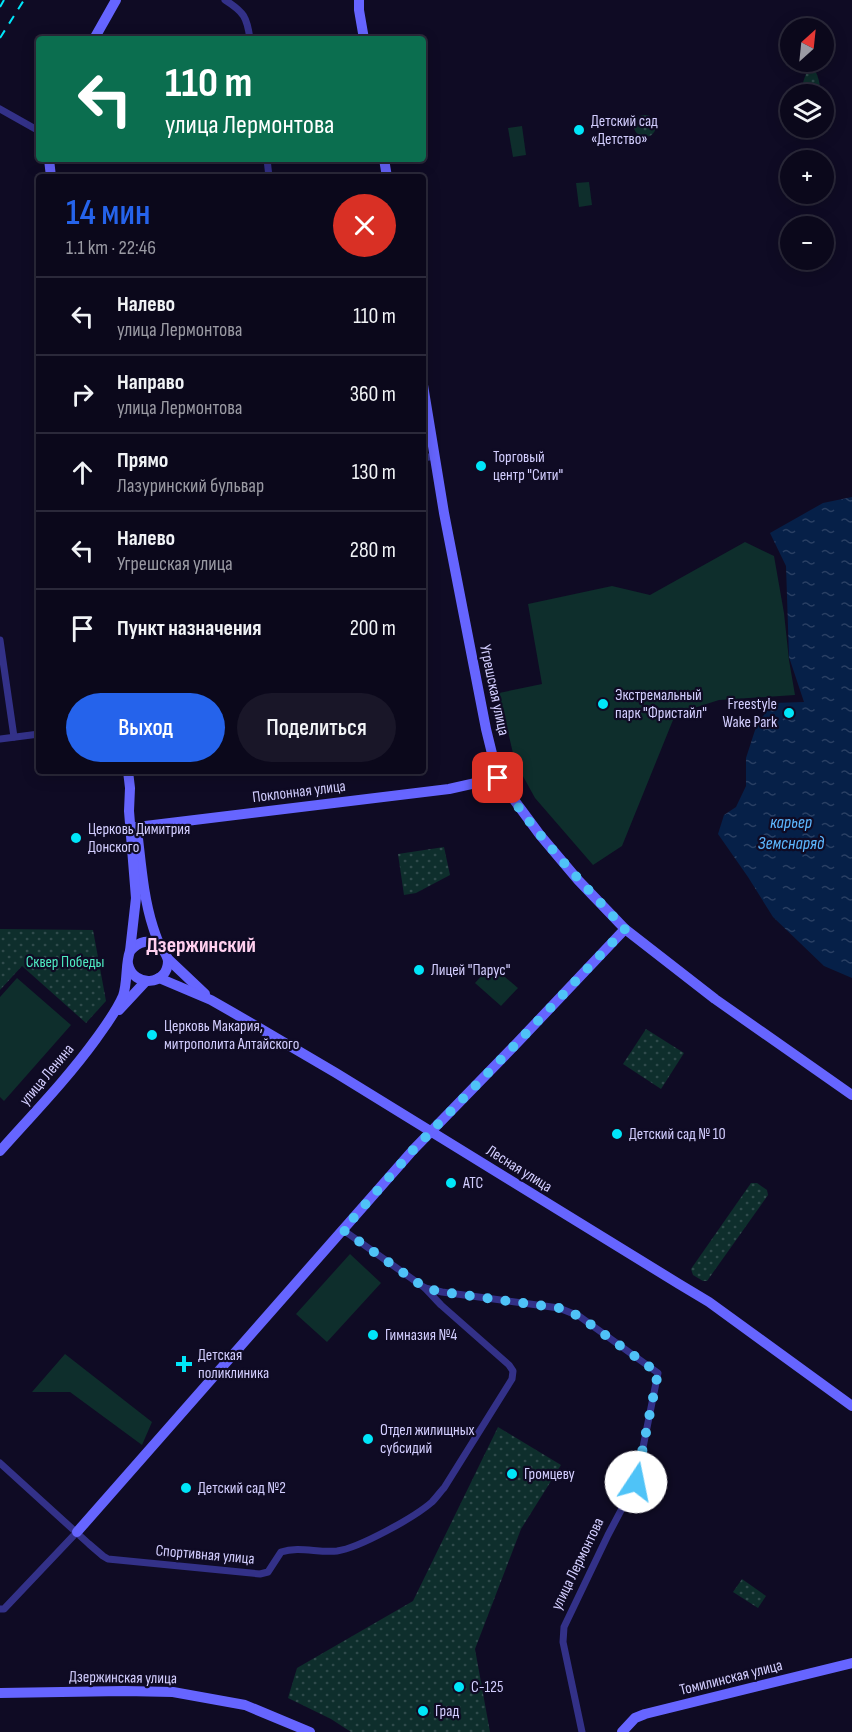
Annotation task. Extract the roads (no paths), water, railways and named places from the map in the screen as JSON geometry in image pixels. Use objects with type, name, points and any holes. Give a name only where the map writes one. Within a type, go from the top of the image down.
[{"type":"street","points":[[96,36],[116,0]]},
{"type":"street","points":[[225,0],[237,7],[244,15],[250,36]]},
{"type":"street","points":[[357,3],[363,36]]},
{"type":"street","points":[[0,109],[36,129]]},
{"type":"street","name":"Угрешская улица","points":[[426,404],[444,513],[486,729],[498,778],[540,835],[578,880],[625,929],[715,999],[852,1095]]},
{"type":"street","points":[[426,458],[435,456]]},
{"type":"street","points":[[0,640],[14,737]]},
{"type":"street","points":[[0,739],[36,734]]},
{"type":"street","name":"улица Ленина","points":[[112,1016],[124,989],[136,898],[128,774]]},
{"type":"street","name":"Поклонная улица","points":[[137,827],[449,789],[498,778]]},
{"type":"street","name":"улица Ленина","points":[[129,788],[135,810],[145,897],[153,928],[168,959],[211,1000]]},
{"type":"street","points":[[0,1610],[4,1609],[19,1594],[77,1533],[413,1150],[625,929]]},
{"type":"street","points":[[130,951],[135,945],[145,941],[160,945]]},
{"type":"street","points":[[127,962],[134,976],[146,981],[159,978],[164,973],[168,959]]},
{"type":"street","name":"Лесная улица","points":[[159,978],[211,1000],[336,1073],[709,1302],[852,1406]]},
{"type":"street","name":"улица Ленина","points":[[0,1151],[72,1071],[112,1016],[146,981]]},
{"type":"street","name":"улица Лермонтова","points":[[343,1230],[425,1288],[559,1308],[579,1316],[658,1373],[636,1482],[564,1627],[563,1642],[582,1732]]},
{"type":"street","name":"Спортивная улица","points":[[0,1463],[103,1557],[108,1559],[260,1574],[268,1572],[281,1552],[291,1549],[334,1551],[346,1549],[399,1524],[431,1502],[444,1488],[512,1379],[513,1371],[509,1365],[425,1288]]},
{"type":"street","name":"Томилинская улица","points":[[622,1732],[635,1718],[645,1714],[852,1663]]},
{"type":"street","name":"Дзержинская улица","points":[[0,1693],[173,1692],[245,1705],[310,1732]]},
{"type":"water","name":"карьер Земснаряд","points":[[852,497],[852,978],[824,966],[773,917],[718,834],[724,815],[736,807],[746,786],[746,758],[757,724],[773,703],[804,702],[789,657],[786,566],[770,533],[823,503]]},
{"type":"railway","points":[[0,7],[4,0]]},
{"type":"railway","points":[[0,38],[24,0]]},
{"type":"place","name":"Детский сад «Детство»","points":[[579,130]]},
{"type":"place","name":"Торговый центр \"Сити\"","points":[[481,466]]},
{"type":"place","name":"Экстремальный парк \"Фристайл\"","points":[[603,704]]},
{"type":"place","name":"Freestyle Wake Park","points":[[789,713]]},
{"type":"place","name":"Церковь Димитрия Донского","points":[[76,838]]},
{"type":"place","name":"Лицей \"Парус\"","points":[[419,970]]},
{"type":"place","name":"Церковь Макария, митрополита Алтайского","points":[[152,1035]]},
{"type":"place","name":"Детский сад № 10","points":[[617,1134]]},
{"type":"place","name":"АТС","points":[[451,1183]]},
{"type":"place","name":"Гимназия №4","points":[[373,1335]]},
{"type":"place","name":"Детская поликлиника","points":[[184,1364]]},
{"type":"place","name":"Отдел жилищных субсидий","points":[[368,1439]]},
{"type":"place","name":"Громцеву","points":[[512,1474]]},
{"type":"place","name":"Детский сад №2","points":[[186,1488]]},
{"type":"place","name":"С-125","points":[[459,1687]]},
{"type":"place","name":"Град","points":[[423,1711]]},
{"type":"district","name":"Дзержинский","points":[[201,945]]},
{"type":"park label","name":"Сквер Победы","points":[[65,962]]}]
